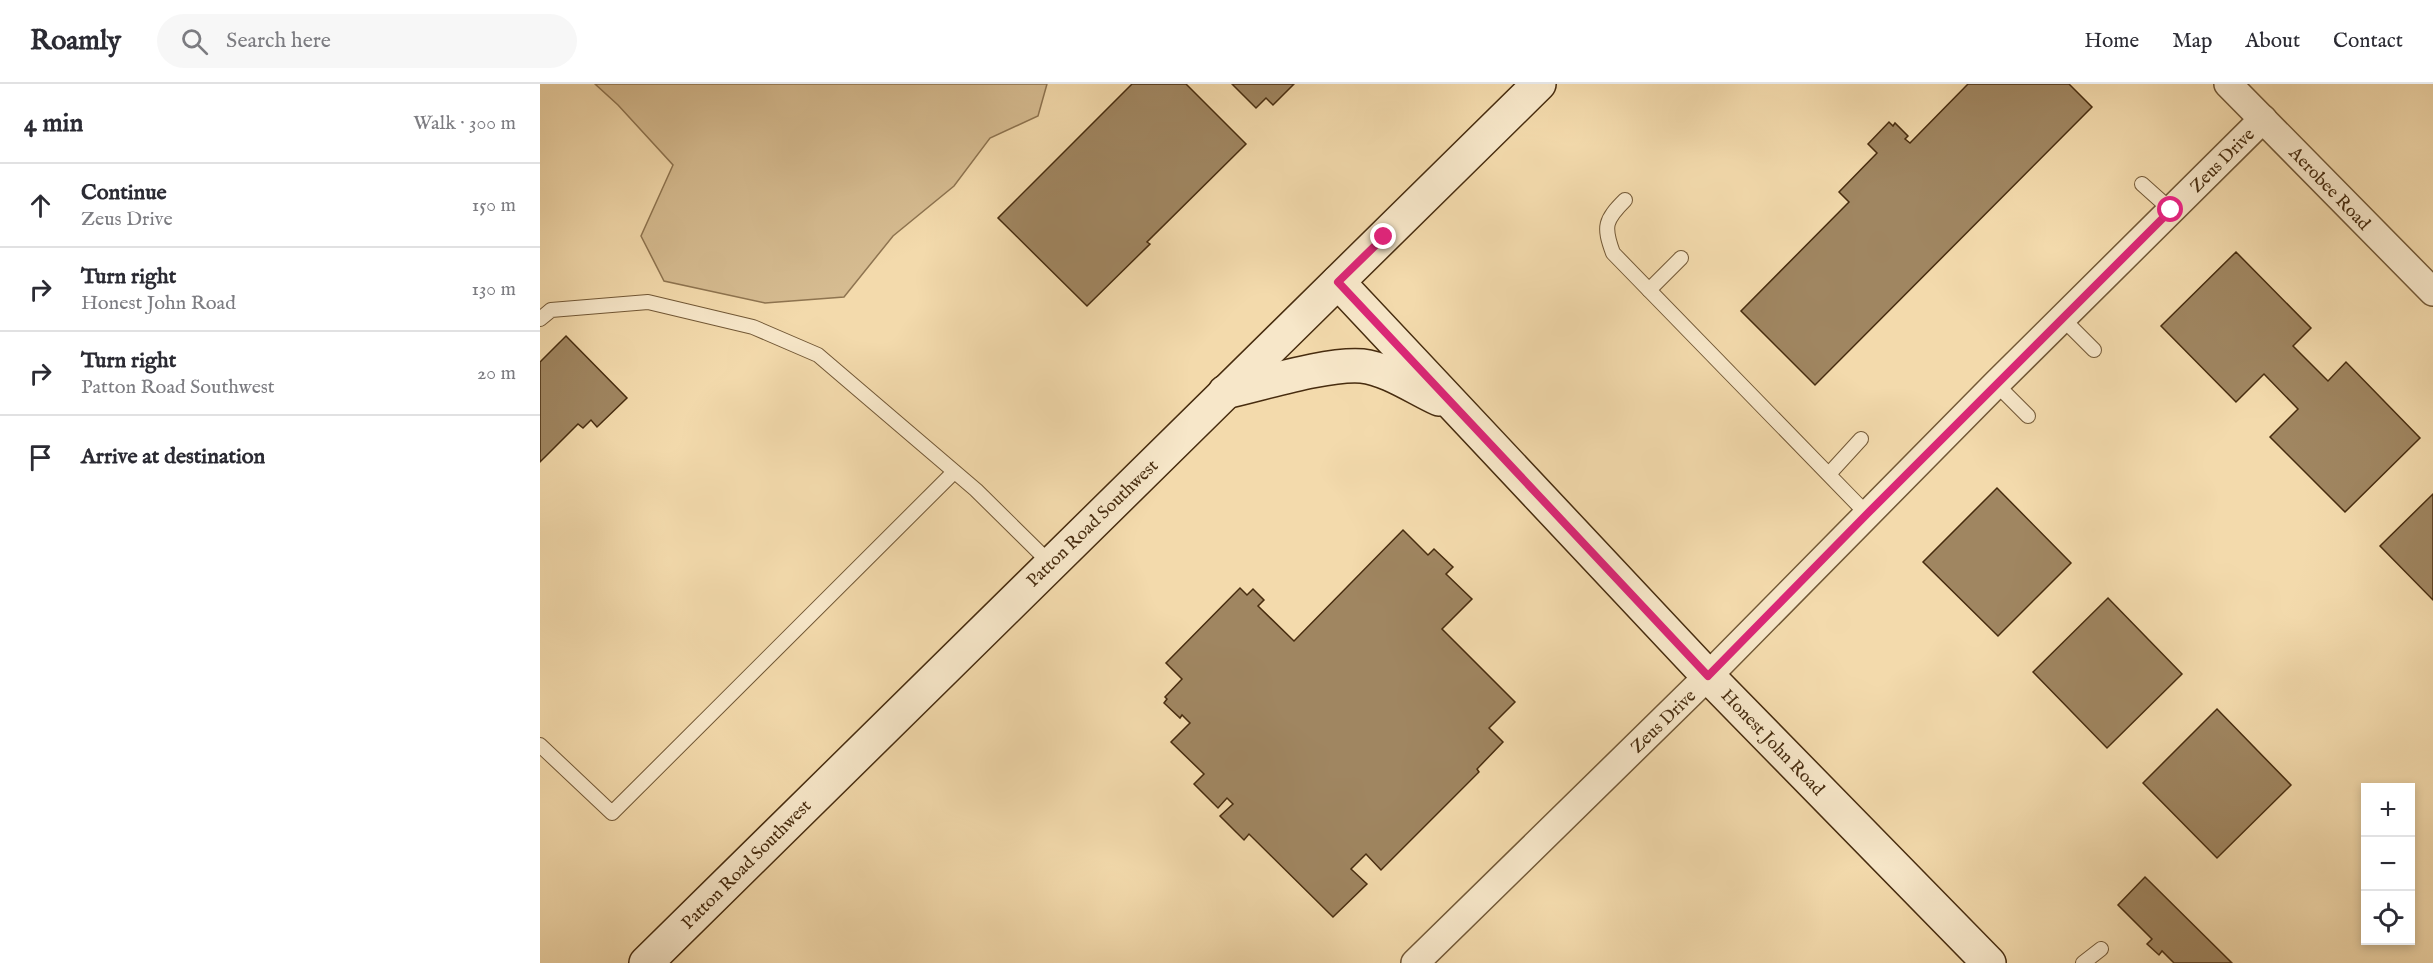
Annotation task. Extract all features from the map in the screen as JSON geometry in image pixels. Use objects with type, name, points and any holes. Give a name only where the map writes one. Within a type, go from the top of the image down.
[{"type":"main road","name":"Patton Road Southwest","points":[[646,963],[1539,84]]},
{"type":"main road","name":"Honest John Road","points":[[1338,282],[1708,676],[1989,963]]},
{"type":"main road","points":[[1225,393],[1326,370],[1362,366],[1385,373],[1455,407]]},
{"type":"street","name":"Aerobee Road","points":[[2228,84],[2433,292]]},
{"type":"street","name":"Zeus Drive","points":[[1415,963],[1708,676],[1996,384],[2263,119]]},
{"type":"lane","points":[[2142,184],[2171,210]]},
{"type":"lane","points":[[1625,200],[1609,215],[1607,235],[1613,253],[1867,514]]},
{"type":"lane","points":[[1649,290],[1681,258]]},
{"type":"lane","points":[[540,319],[551,310],[648,302],[753,327],[818,355],[954,472],[1051,564]]},
{"type":"lane","points":[[2062,318],[2094,350]]},
{"type":"lane","points":[[1996,384],[2028,416]]},
{"type":"lane","points":[[1829,474],[1861,440]]},
{"type":"lane","points":[[540,745],[612,813],[954,472]]},
{"type":"lane","points":[[2084,963],[2101,949]]},
{"type":"shaded area","points":[[595,84],[1047,84],[1038,116],[990,138],[954,186],[893,236],[844,297],[765,303],[664,281],[641,236],[673,165],[618,105]]},
{"type":"building","points":[[1132,84],[1186,84],[1246,144],[1147,242],[1150,244],[1087,306],[998,218]]},
{"type":"building","points":[[1232,84],[1294,84],[1273,105],[1266,98],[1256,108]]},
{"type":"building","points":[[1968,84],[2069,84],[2092,107],[1815,385],[1741,311],[1849,202],[1839,192],[1877,153],[1868,144],[1889,122],[1893,126],[1895,123],[1908,136],[1905,139],[1910,143]]},
{"type":"building","points":[[2236,252],[2311,328],[2293,346],[2328,381],[2346,362],[2420,438],[2345,512],[2270,437],[2298,409],[2264,374],[2236,402],[2161,326]]},
{"type":"building","points":[[566,336],[627,398],[597,427],[591,420],[583,428],[578,424],[540,462],[540,362]]},
{"type":"building","points":[[1997,488],[2071,563],[1998,636],[1923,562]]},
{"type":"building","points":[[2433,494],[2433,600],[2380,546]]},
{"type":"building","points":[[1403,530],[1428,555],[1434,549],[1453,567],[1446,574],[1472,599],[1442,629],[1515,702],[1489,728],[1503,742],[1477,769],[1479,772],[1381,870],[1366,854],[1351,869],[1367,884],[1333,917],[1249,834],[1244,840],[1220,816],[1233,804],[1227,798],[1218,808],[1194,784],[1204,774],[1171,742],[1190,723],[1182,715],[1180,718],[1164,703],[1167,699],[1165,697],[1182,679],[1166,663],[1240,588],[1247,595],[1253,589],[1264,600],[1258,606],[1294,641]]},
{"type":"building","points":[[2108,598],[2182,674],[2107,748],[2033,672]]},
{"type":"building","points":[[2217,709],[2291,785],[2217,858],[2143,783]]},
{"type":"building","points":[[2145,877],[2232,963],[2174,963],[2162,951],[2159,955],[2147,944],[2152,939],[2118,905]]},
{"type":"route","points":[[1384,237],[1338,282],[1382,326],[1708,676],[2171,210]]}]
